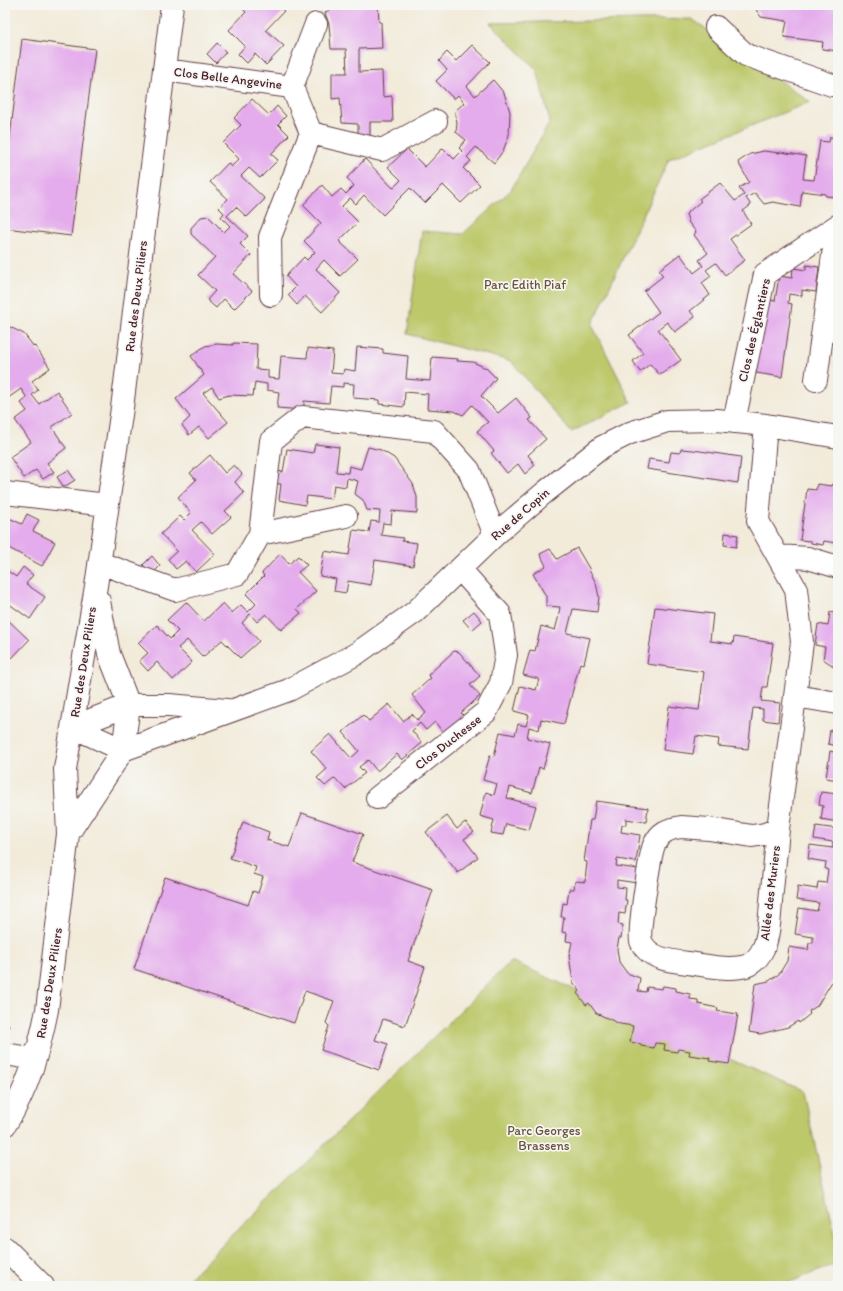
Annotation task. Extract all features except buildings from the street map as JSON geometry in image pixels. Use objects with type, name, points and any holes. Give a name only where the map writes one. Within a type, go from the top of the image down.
[{"type":"street","name":"Rue des Deux Piliers","points":[[5,1125],[21,1096],[35,1059],[47,1010],[68,834],[65,769],[100,563],[123,400],[172,5]]},
{"type":"street","name":"Clos Belle Angevine","points":[[311,133],[292,87],[316,24]]},
{"type":"street","points":[[716,27],[746,55],[832,85],[838,85]]},
{"type":"street","name":"Clos Belle Angevine","points":[[164,70],[292,87]]},
{"type":"street","points":[[271,295],[270,237],[311,133],[382,150],[436,121]]},
{"type":"street","points":[[816,380],[837,227]]},
{"type":"street","name":"Clos des Églantiers","points":[[734,422],[765,274],[837,227]]},
{"type":"street","points":[[100,563],[175,590],[237,574],[260,534],[271,441],[302,418],[434,431],[469,470],[495,535]]},
{"type":"street","name":"Rue de Copin","points":[[123,750],[289,690],[356,654],[415,612],[495,535],[544,493],[602,447],[630,433],[667,421],[717,420],[766,425],[838,437]]},
{"type":"street","name":"Allée des Muriers","points":[[766,425],[758,522],[796,589],[802,642],[778,829],[769,924],[764,948],[755,960],[745,966],[724,967],[675,962],[656,956],[646,949],[641,940],[640,928],[644,895],[654,845],[660,836],[668,830],[681,827],[709,829],[752,836],[766,834],[778,829]]},
{"type":"street","points":[[5,494],[107,505]]},
{"type":"street","points":[[260,534],[346,516]]},
{"type":"street","points":[[778,556],[808,558],[838,567]]},
{"type":"street","name":"Clos Duchesse","points":[[376,798],[486,712],[501,683],[506,654],[500,614],[460,569]]},
{"type":"street","name":"Rue des Deux Piliers","points":[[68,834],[123,750],[129,705],[109,654],[96,586]]},
{"type":"street","points":[[795,696],[838,703]]},
{"type":"street","points":[[73,726],[129,705],[169,705],[237,710]]},
{"type":"street","points":[[73,726],[123,750]]},
{"type":"street","points":[[5,1054],[35,1059]]},
{"type":"street","points":[[5,1248],[43,1286]]},
{"type":"green space","name":"Parc Edith Piaf","points":[[692,19],[810,102],[669,159],[592,325],[631,402],[571,432],[511,361],[407,334],[422,231],[463,234],[511,190],[550,122],[537,70],[490,23]]},
{"type":"green space","name":"Parc Georges Brassens","points":[[511,961],[803,1092],[838,1247],[838,1263],[780,1286],[181,1286]]}]
